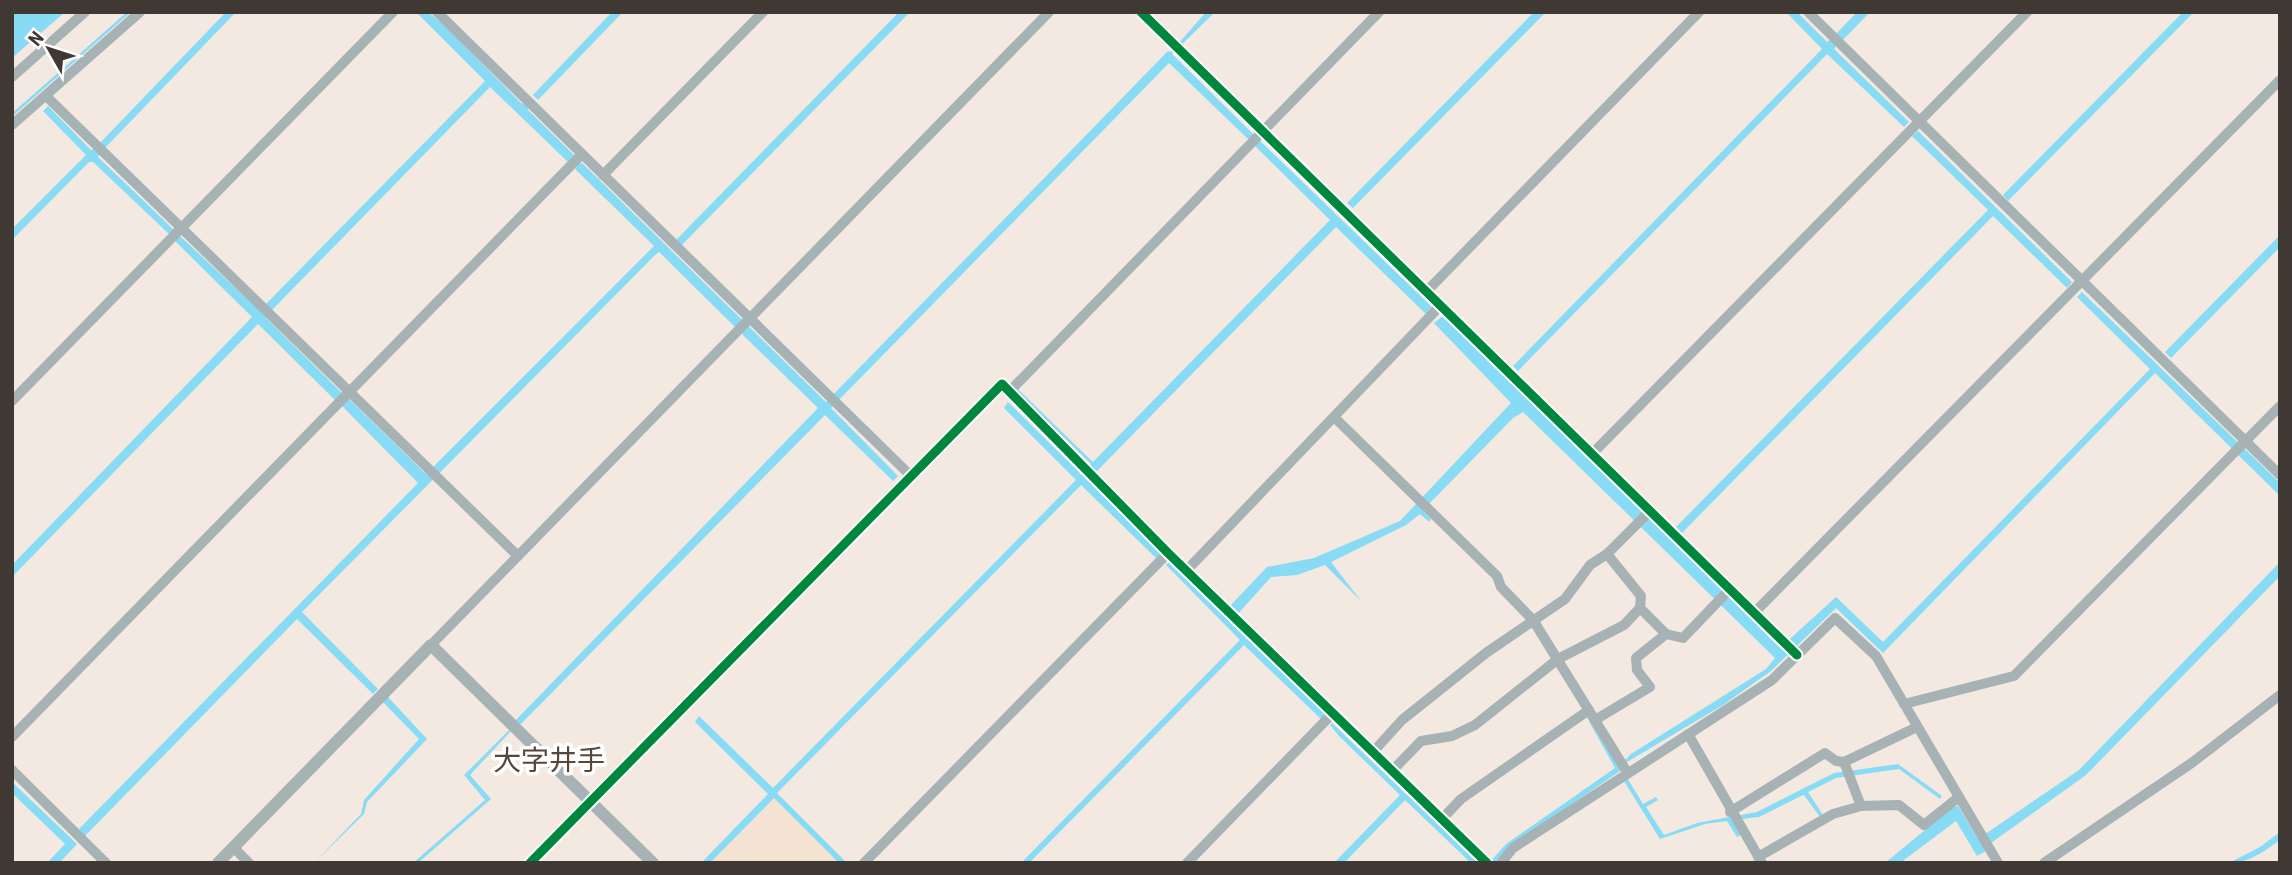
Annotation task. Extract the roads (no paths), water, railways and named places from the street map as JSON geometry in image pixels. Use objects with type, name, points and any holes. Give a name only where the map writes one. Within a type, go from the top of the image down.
[{"type":"street","points":[[12,77],[85,12]]},
{"type":"street","points":[[12,125],[140,12]]},
{"type":"street","points":[[12,401],[393,12]]},
{"type":"street","points":[[437,12],[530,103],[577,160],[603,175],[676,246],[745,325],[830,396],[910,475]]},
{"type":"street","points":[[603,175],[762,12]]},
{"type":"street","points":[[218,863],[1049,12]]},
{"type":"street","points":[[1141,12],[1257,138],[1344,212],[1426,292],[1436,312],[1510,373],[1647,513],[1674,535],[1795,654]]},
{"type":"street","points":[[1009,392],[1379,12]]},
{"type":"street","points":[[1426,292],[1699,12]]},
{"type":"street","points":[[1808,12],[2280,475]]},
{"type":"street","points":[[1592,454],[2027,12]]},
{"type":"street","points":[[1754,613],[2280,80]]},
{"type":"street","points":[[47,96],[177,233],[266,310],[345,397],[433,474],[518,556]]},
{"type":"street","points":[[12,737],[577,160]]},
{"type":"street","points":[[1186,570],[1436,312]]},
{"type":"street","points":[[530,863],[1002,384],[1168,553],[1487,863]]},
{"type":"street","points":[[1904,704],[2014,676],[2280,406]]},
{"type":"street","points":[[1335,418],[1497,576],[1501,587],[1533,620],[1624,767]]},
{"type":"street","points":[[1373,752],[1402,720],[1486,653],[1565,599],[1590,565],[1607,554],[1647,513]]},
{"type":"street","points":[[864,863],[1168,553]]},
{"type":"street","points":[[1392,771],[1421,741],[1452,736],[1475,725],[1558,659],[1615,631],[1640,608],[1641,596],[1607,554]]},
{"type":"street","points":[[1640,608],[1666,634],[1683,638],[1730,589]]},
{"type":"street","points":[[1501,863],[1513,848],[1624,767],[1688,734],[1772,680],[1795,654],[1835,618],[1876,656],[1998,863]]},
{"type":"street","points":[[1595,720],[1650,687],[1637,670],[1636,658],[1666,634]]},
{"type":"street","points":[[430,645],[653,863]]},
{"type":"street","points":[[2044,863],[2193,762],[2280,695]]},
{"type":"street","points":[[1442,820],[1461,799],[1589,710]]},
{"type":"street","points":[[1187,863],[1334,713]]},
{"type":"street","points":[[1848,771],[1917,727]]},
{"type":"street","points":[[1688,734],[1760,860],[1833,814],[1861,806],[1899,805],[1924,825],[1959,797]]},
{"type":"street","points":[[1733,816],[1825,753],[1848,771],[1861,806]]},
{"type":"street","points":[[12,770],[106,863]]},
{"type":"street","points":[[233,847],[249,863]]},
{"type":"water","points":[[12,12],[65,12],[12,58]]},
{"type":"water","points":[[226,12],[236,12],[104,149],[99,144]]},
{"type":"water","points":[[416,12],[428,12],[444,25],[521,103],[527,105],[528,110],[574,155],[572,157],[579,164],[582,163],[826,402],[1168,51],[1171,52],[1206,12],[1215,12],[1172,54],[1254,135],[1249,140],[1169,63],[831,408],[898,476],[893,481],[825,415],[519,726],[515,721],[818,408],[743,335],[739,327],[736,328],[659,252],[302,612],[378,689],[373,694],[297,619],[85,836],[79,829],[418,483],[342,406],[349,399],[426,474],[654,246],[575,169],[577,167],[570,160],[568,162],[490,87],[271,311],[265,305],[485,81]]},
{"type":"water","points":[[612,12],[623,12],[538,100],[533,95]]},
{"type":"water","points":[[899,12],[910,12],[682,245],[676,240]]},
{"type":"water","points":[[1534,12],[1546,12],[1353,208],[1347,203]]},
{"type":"water","points":[[1786,12],[1797,12],[1827,42],[1831,39],[1837,45],[1834,49],[1909,122],[1904,127],[1827,54],[1518,371],[1513,366],[1822,49]]},
{"type":"water","points":[[1857,12],[1870,12],[1841,42],[1835,35]]},
{"type":"water","points":[[2183,12],[2194,12],[2008,201],[2003,195]]},
{"type":"water","points":[[48,106],[91,150],[95,148],[100,153],[98,157],[174,230],[169,234],[93,162],[89,162],[12,240],[12,229],[86,155],[43,111]]},
{"type":"water","points":[[1918,131],[2072,282],[2067,288],[1993,216],[1682,533],[1676,527],[1988,210],[1912,136]]},
{"type":"water","points":[[1259,140],[1432,307],[1426,314],[1336,227],[1095,473],[1089,466],[1330,220],[1254,145]]},
{"type":"water","points":[[2280,235],[2280,247],[2171,358],[2165,352]]},
{"type":"water","points":[[180,236],[259,310],[268,315],[266,318],[342,393],[335,400],[258,324],[12,577],[12,565],[252,317],[175,241]]},
{"type":"water","points":[[2082,292],[2280,483],[2280,496],[2155,373],[1883,653],[1836,608],[1771,671],[1723,705],[1627,762],[1620,771],[1511,846],[1494,863],[1490,862],[1506,844],[1615,768],[1586,716],[1620,765],[1631,754],[1766,669],[1775,658],[1523,412],[1513,418],[1428,505],[1424,512],[1431,519],[1429,522],[1420,514],[1406,525],[1331,562],[1361,601],[1325,565],[1297,575],[1271,577],[1237,615],[1229,607],[1267,567],[1314,558],[1400,521],[1511,403],[1434,323],[1443,316],[1780,648],[1836,597],[1883,642],[2150,369],[2077,297]]},
{"type":"water","points":[[1008,402],[1162,554],[1156,558],[1081,485],[777,793],[847,863],[839,863],[774,798],[710,863],[701,863],[768,794],[695,722],[699,716],[773,788],[1076,480],[1004,408]]},
{"type":"water","points":[[1170,561],[1326,715],[1321,719],[1244,645],[1029,863],[1021,863],[1240,640],[1166,565]]},
{"type":"water","points":[[2280,562],[2280,576],[2086,775],[1984,848],[1986,851],[1977,856],[1956,821],[1900,863],[1885,863],[1952,808],[1958,806],[1978,839],[2079,770]]},
{"type":"water","points":[[388,697],[427,739],[367,802],[364,814],[314,863],[361,814],[364,800],[419,739],[382,701]]},
{"type":"water","points":[[1332,723],[1478,863],[1471,863],[1405,800],[1344,863],[1334,863],[1400,795],[1339,736],[1330,725]]},
{"type":"water","points":[[511,731],[470,775],[491,799],[418,863],[413,863],[485,800],[464,775]]},
{"type":"water","points":[[1898,764],[1942,796],[1940,799],[1899,769],[1836,778],[1808,792],[1823,815],[1820,817],[1804,795],[1759,817],[1732,820],[1741,835],[1737,837],[1727,821],[1705,824],[1660,839],[1622,778],[1626,776],[1643,804],[1656,797],[1658,800],[1646,807],[1664,835],[1697,823],[1757,812],[1834,773]]},
{"type":"water","points":[[12,782],[77,844],[59,863],[47,863],[65,844],[12,793]]},
{"type":"water","points":[[2280,832],[2280,840],[2262,853],[2243,861],[2229,863],[2260,847]]},
{"type":"waterway","points":[[12,115],[129,12]]},
{"type":"waterway","points":[[1018,391],[1094,465]]},
{"type":"district","name":"大字井手","points":[[549,760]]}]
